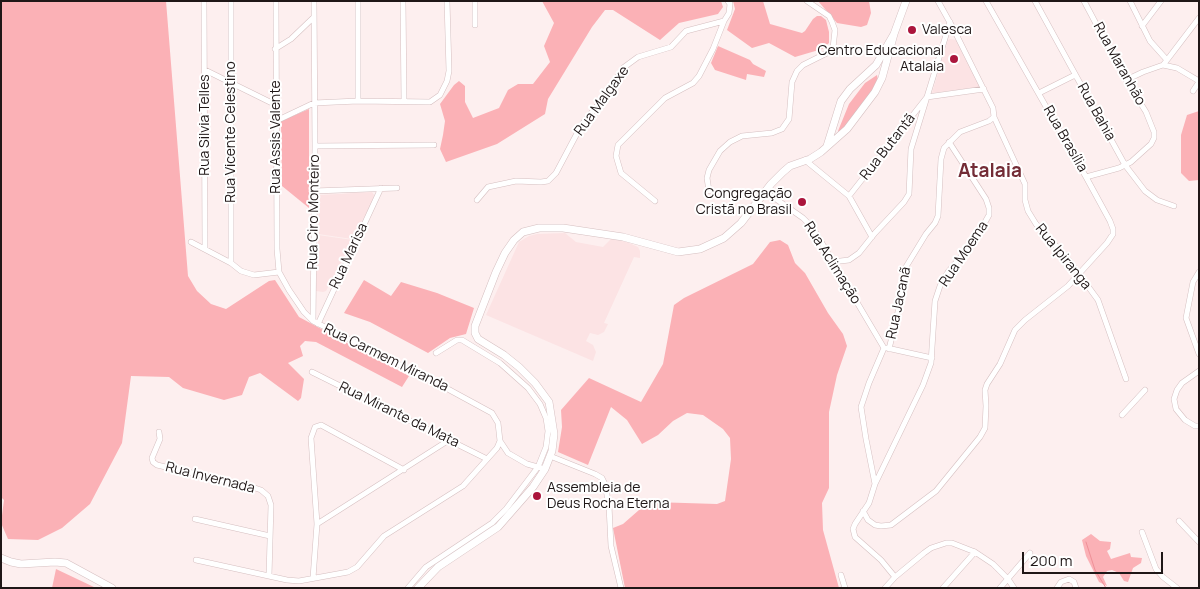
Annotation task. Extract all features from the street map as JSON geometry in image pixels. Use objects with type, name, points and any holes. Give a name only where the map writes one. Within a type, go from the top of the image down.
[{"type":"street","name":"Rua Silvia Telles","points":[[204,1],[205,248]]},
{"type":"street","name":"Rua Vicente Celestino","points":[[231,1],[231,263]]},
{"type":"street","name":"Rua Assis Valente","points":[[276,1],[277,249],[279,272]]},
{"type":"street","name":"Rua Ciro Monteiro","points":[[314,1],[316,323]]},
{"type":"street","points":[[358,1],[358,101]]},
{"type":"street","points":[[403,1],[404,102]]},
{"type":"street","points":[[276,121],[314,103],[358,101],[422,103],[430,102],[440,95],[444,89],[448,71],[447,1]]},
{"type":"street","points":[[475,1],[475,25]]},
{"type":"street","points":[[656,201],[621,174],[616,156],[618,145],[665,98],[692,83],[698,76],[713,49],[729,13],[730,4],[728,1]]},
{"type":"street","points":[[708,191],[707,178],[709,170],[720,151],[730,142],[742,136],[772,133],[782,129],[788,119],[792,82],[797,71],[803,64],[829,52],[833,48],[835,30],[832,22],[828,16],[807,1]]},
{"type":"street","points":[[408,588],[426,567],[492,523],[550,456],[554,434],[550,402],[519,367],[478,338],[475,333],[475,326],[496,272],[505,252],[514,240],[523,232],[540,228],[563,228],[624,236],[671,251],[693,251],[724,238],[735,231],[783,172],[790,166],[826,148],[847,129],[875,92],[882,78],[894,34],[906,1]]},
{"type":"street","name":"Rua Ipiranga","points":[[938,1],[993,108],[994,117],[1025,184],[1028,210],[1036,224],[1080,274],[1102,308],[1126,379]]},
{"type":"street","name":"Rua Brasília","points":[[863,511],[868,520],[875,525],[891,525],[936,491],[983,430],[986,418],[985,390],[1000,364],[1015,330],[1025,320],[1053,300],[1080,274],[1109,241],[1113,229],[1086,177],[986,1]]},
{"type":"street","name":"Rua Bahia","points":[[1035,1],[1125,165],[1145,191],[1157,200],[1174,206]]},
{"type":"street","name":"Rua Maranhão","points":[[1084,1],[1153,127],[1154,138],[1150,144],[1138,157],[1125,165]]},
{"type":"street","points":[[1130,1],[1142,26],[1165,63],[1199,82],[1193,91]]},
{"type":"street","points":[[1142,26],[1161,1]]},
{"type":"street","points":[[275,49],[291,39],[314,17]]},
{"type":"street","points":[[1126,80],[1165,63],[1199,18]]},
{"type":"street","name":"Rua Malgaxe","points":[[477,200],[488,187],[516,181],[548,181],[556,173],[582,124],[608,93],[623,68],[638,57],[671,47],[686,31],[724,21]]},
{"type":"street","points":[[832,262],[850,260],[859,253],[904,202],[908,194],[911,149],[950,22]]},
{"type":"street","points":[[826,148],[842,101],[850,89],[871,72],[894,34]]},
{"type":"street","points":[[205,70],[276,105]]},
{"type":"street","points":[[871,72],[879,73],[882,78]]},
{"type":"street","points":[[1039,93],[1076,75]]},
{"type":"street","points":[[927,97],[984,89]]},
{"type":"street","name":"Rua Butantã","points":[[849,196],[927,97]]},
{"type":"street","points":[[949,142],[960,132],[989,121],[994,117]]},
{"type":"street","name":"Rua Jacanã","points":[[875,484],[861,407],[868,382],[886,348],[904,288],[904,270],[938,216],[941,159],[944,148],[949,142]]},
{"type":"street","name":"Rua Moema","points":[[894,577],[881,560],[855,537],[853,529],[868,503],[875,484],[923,385],[931,363],[935,301],[940,286],[948,272],[975,240],[989,215],[986,200],[949,142]]},
{"type":"street","points":[[315,146],[434,145]]},
{"type":"street","points":[[805,160],[849,196],[872,237]]},
{"type":"street","points":[[1086,177],[1125,165]]},
{"type":"street","name":"Rua Marisa","points":[[316,323],[381,188]]},
{"type":"street","points":[[314,191],[397,188]]},
{"type":"street","name":"Rua Aclimação","points":[[766,192],[803,218],[813,228],[886,348]]},
{"type":"street","points":[[191,242],[231,263],[240,271],[254,275],[279,272]]},
{"type":"street","name":"Rua Carmem Miranda","points":[[279,272],[304,312],[316,323],[446,388],[492,414],[498,423],[500,441],[508,453],[517,459],[541,468]]},
{"type":"street","points":[[1199,272],[1193,282],[1186,318],[1199,354]]},
{"type":"street","points":[[418,588],[438,567],[498,527],[527,494],[541,468],[548,431],[546,418],[540,404],[528,388],[500,363],[462,340],[457,340],[436,353]]},
{"type":"street","points":[[886,348],[932,358]]},
{"type":"street","points":[[1199,371],[1182,383],[1174,399],[1176,410],[1185,420],[1195,426],[1199,426]]},
{"type":"street","name":"Rua Mirante da Mata","points":[[312,372],[487,459]]},
{"type":"street","points":[[528,388],[535,383]]},
{"type":"street","points":[[1122,415],[1145,390]]},
{"type":"street","points":[[314,578],[317,524],[311,438],[315,427],[321,425],[404,470]]},
{"type":"street","name":"Rua Invernada","points":[[159,432],[160,439],[152,458],[153,462],[157,465],[249,486],[261,490],[268,496],[271,505],[270,536]]},
{"type":"street","points":[[317,524],[449,440]]},
{"type":"street","points":[[196,560],[299,581],[348,572],[357,567],[384,536],[463,486],[497,448],[500,441]]},
{"type":"street","points":[[550,456],[602,478],[609,506],[611,546],[621,588]]},
{"type":"street","points":[[195,518],[270,536],[269,576]]},
{"type":"street","points":[[1179,522],[1199,542]]},
{"type":"street","points":[[1142,532],[1156,569],[1177,588]]},
{"type":"street","points":[[885,588],[894,577],[931,548],[941,544],[952,544],[975,552],[993,564],[1008,578],[1014,588]]},
{"type":"street","points":[[943,588],[975,552]]},
{"type":"street","points":[[1000,588],[1030,553]]},
{"type":"street","points":[[1,558],[21,564],[66,563],[112,588]]},
{"type":"street","points":[[841,575],[845,588]]},
{"type":"street","points":[[1057,588],[1065,580],[1069,579],[1075,585]]},
{"type":"shaded area","points":[[1,1],[166,1],[188,276],[197,291],[211,304],[226,309],[269,281],[275,280],[299,317],[409,376],[402,387],[316,342],[305,341],[300,346],[303,356],[288,363],[304,379],[301,398],[298,401],[260,373],[249,377],[242,395],[224,400],[183,388],[169,377],[131,376],[122,443],[90,504],[62,528],[38,540],[8,539],[1,523],[4,500],[1,497]]},
{"type":"shaded area","points":[[542,1],[721,1],[723,7],[718,14],[679,23],[660,40],[613,10],[605,10],[592,27],[548,99],[545,114],[497,144],[446,162],[440,149],[445,121],[440,104],[454,85],[459,81],[465,86],[465,102],[473,118],[499,108],[508,90],[518,84],[533,84],[550,62],[544,46],[554,23]]},
{"type":"shaded area","points":[[733,1],[763,1],[770,24],[802,33],[813,19],[821,16],[826,20],[829,43],[822,49],[795,57],[769,43],[752,48],[727,30],[735,9]]},
{"type":"shaded area","points":[[818,1],[869,1],[871,13],[867,25],[861,27],[837,23]]},
{"type":"shaded area","name":"Centro Educacional Atalaia","points":[[948,40],[956,40],[980,87],[932,93]]},
{"type":"shaded area","points":[[718,46],[750,60],[753,64],[766,71],[764,77],[747,74],[746,80],[715,70],[711,63]]},
{"type":"shaded area","points":[[877,75],[878,80],[871,94],[840,133],[838,131],[849,104],[865,83]]},
{"type":"shaded area","points":[[309,109],[309,208],[282,186],[281,121]]},
{"type":"shaded area","points":[[1199,111],[1199,180],[1189,181],[1181,173],[1181,135],[1187,115]]},
{"type":"shaded area","points":[[372,192],[374,195],[373,201],[352,239],[318,234],[320,195]]},
{"type":"shaded area","points":[[565,233],[576,242],[603,247],[611,239],[627,242],[638,247],[640,251],[640,258],[634,257],[604,323],[608,324],[604,332],[598,335],[590,333],[586,341],[593,345],[596,352],[593,361],[486,315],[519,242],[537,234]]},
{"type":"shaded area","points":[[318,235],[353,240],[326,291],[323,292],[316,291]]},
{"type":"shaded area","points":[[780,240],[788,245],[795,263],[805,273],[828,313],[843,334],[847,346],[837,375],[829,412],[829,488],[822,503],[823,530],[839,588],[625,588],[613,528],[623,524],[639,510],[653,502],[717,504],[725,501],[731,459],[730,438],[723,429],[703,415],[687,413],[673,421],[658,435],[642,444],[627,420],[611,407],[588,465],[558,452],[562,427],[561,410],[589,378],[641,402],[663,364],[674,305],[684,298],[753,264],[770,242]]},
{"type":"shaded area","points":[[364,280],[391,296],[401,282],[437,293],[474,308],[466,334],[450,338],[428,353],[370,322],[344,313]]},
{"type":"shaded area","points":[[1091,534],[1100,541],[1111,542],[1110,549],[1107,551],[1111,559],[1130,553],[1131,557],[1142,558],[1141,563],[1133,568],[1128,582],[1124,581],[1119,573],[1112,570],[1107,571],[1103,577],[1107,586],[1099,582],[1086,556],[1082,540]]},
{"type":"shaded area","points":[[56,569],[96,588],[52,588]]},
{"type":"waterway","points":[[1086,542],[1095,570],[1106,588]]},
{"type":"place","name":"Valesca","points":[[912,30]]},
{"type":"place","name":"Centro Educacional Atalaia","points":[[954,59]]},
{"type":"place","name":"Congregação Cristã no Brasil","points":[[802,202]]},
{"type":"place","name":"Assembleia de Deus Rocha Eterna","points":[[537,496]]},
{"type":"district","name":"Atalaia","points":[[990,172]]}]
